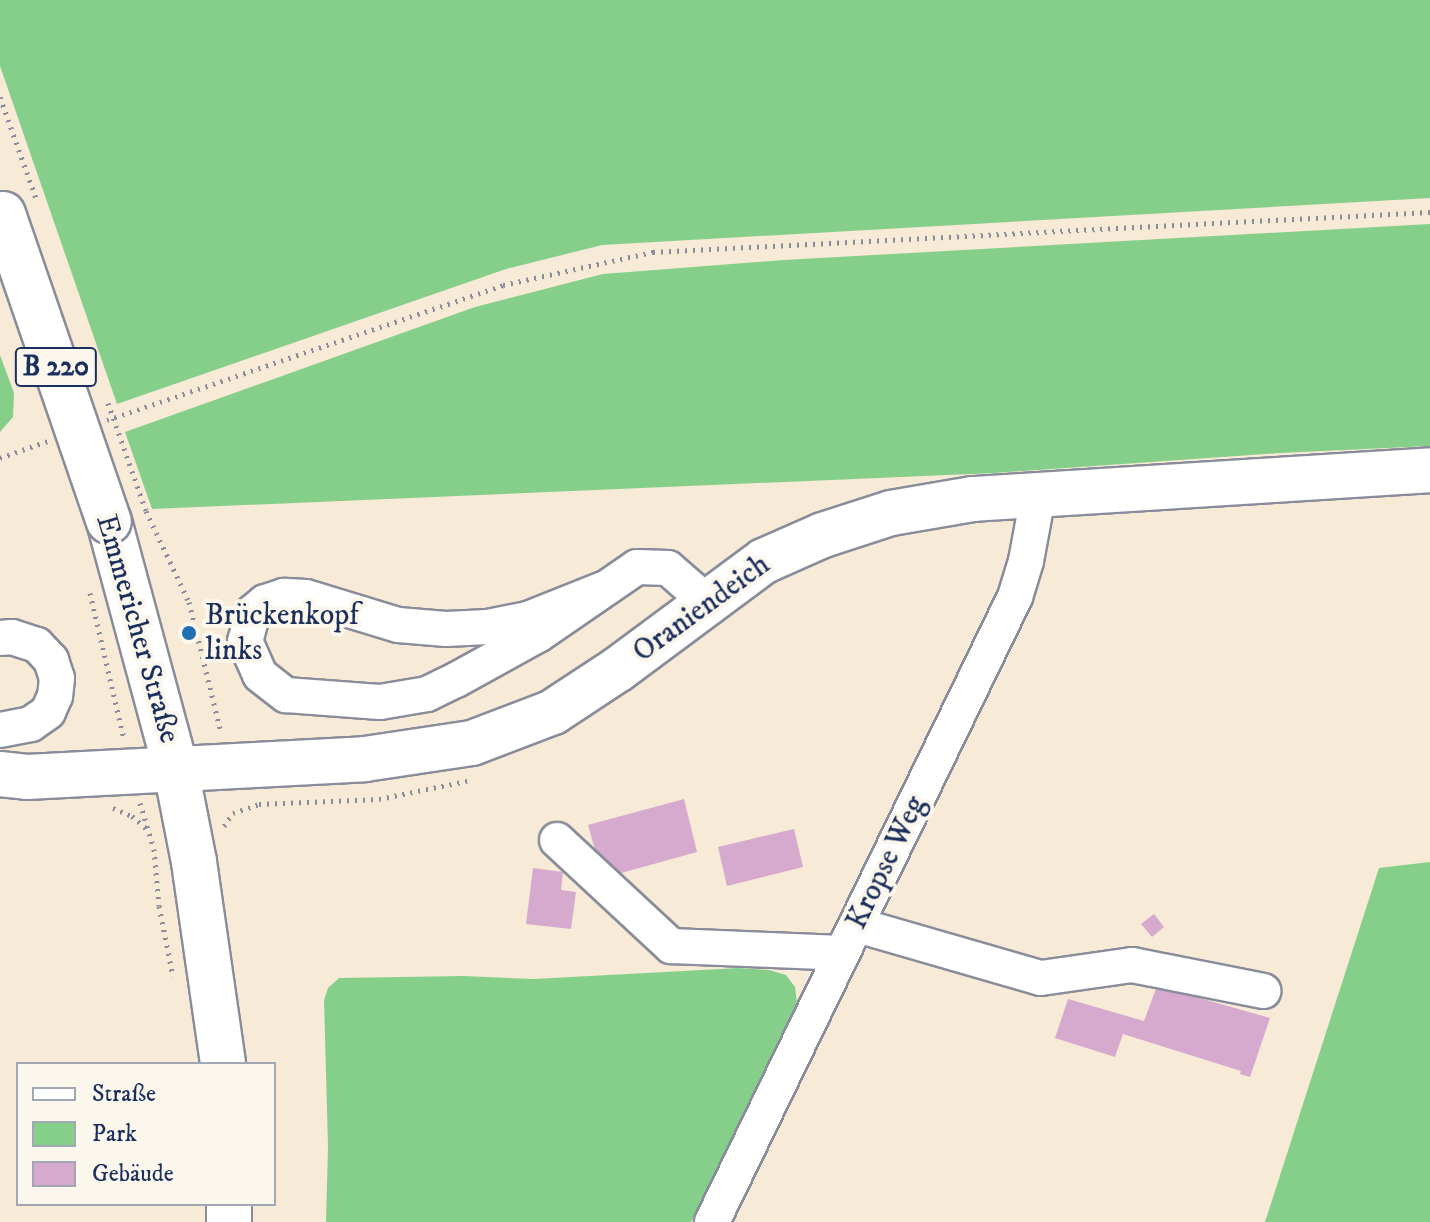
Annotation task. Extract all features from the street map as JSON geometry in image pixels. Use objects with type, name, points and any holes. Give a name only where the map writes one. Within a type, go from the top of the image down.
[{"type":"main road","name":"Emmericher Straße","points":[[0,206],[127,516],[194,862],[223,1062]]},
{"type":"main road","name":"Oraniendeich","points":[[176,770],[365,759],[472,743],[553,712],[617,670],[764,561],[891,513],[973,499],[1430,470]]},
{"type":"main road","points":[[0,774],[27,777],[176,770]]},
{"type":"street","name":"Kropse Weg","points":[[712,1222],[1015,597],[1026,561],[1038,496]]},
{"type":"street","points":[[603,589],[528,619],[488,627],[446,629],[398,625],[306,597],[284,596],[265,602],[253,612],[245,641],[260,675],[286,695],[346,701],[404,699],[456,680],[524,643],[637,567],[655,565],[680,576],[707,602]]},
{"type":"street","points":[[0,638],[12,637],[37,645],[51,660],[57,678],[55,696],[48,712],[31,724],[0,730]]},
{"type":"street","points":[[557,840],[671,946],[850,939],[1041,978],[1132,965],[1263,991]]},
{"type":"path","points":[[99,423],[503,285],[653,252],[1430,212]]},
{"type":"path","points":[[0,458],[58,437]]},
{"type":"path","points":[[127,516],[189,602],[220,720],[226,767]]},
{"type":"path","points":[[89,591],[148,830],[115,808],[100,809]]},
{"type":"path","points":[[224,824],[233,813]]},
{"type":"green space","points":[[0,0],[1430,0],[1430,198],[602,245],[506,269],[117,404],[0,66]]},
{"type":"green space","points":[[1430,224],[1430,446],[994,473],[152,509],[125,432],[475,307],[603,274],[784,260]]},
{"type":"green space","points":[[0,355],[14,393],[13,417],[0,432]]},
{"type":"green space","points":[[1430,862],[1430,1222],[1265,1222],[1379,868]]},
{"type":"green space","points":[[739,968],[769,970],[786,975],[795,987],[797,1003],[691,1222],[326,1222],[328,1146],[324,1000],[328,988],[339,978],[463,976],[534,979]]},
{"type":"building","points":[[684,799],[697,852],[603,878],[588,825]]},
{"type":"building","points":[[794,829],[803,867],[727,886],[718,847]]},
{"type":"building","points":[[533,868],[563,872],[561,890],[576,892],[571,929],[526,924]]},
{"type":"building","points":[[1154,914],[1164,927],[1152,937],[1141,924]]},
{"type":"building","points":[[1157,986],[1270,1018],[1250,1077],[1240,1074],[1241,1071],[1123,1034],[1115,1057],[1055,1038],[1068,999],[1144,1021]]},
{"type":"place","name":"Brückenkopf links","points":[[189,633]]}]
